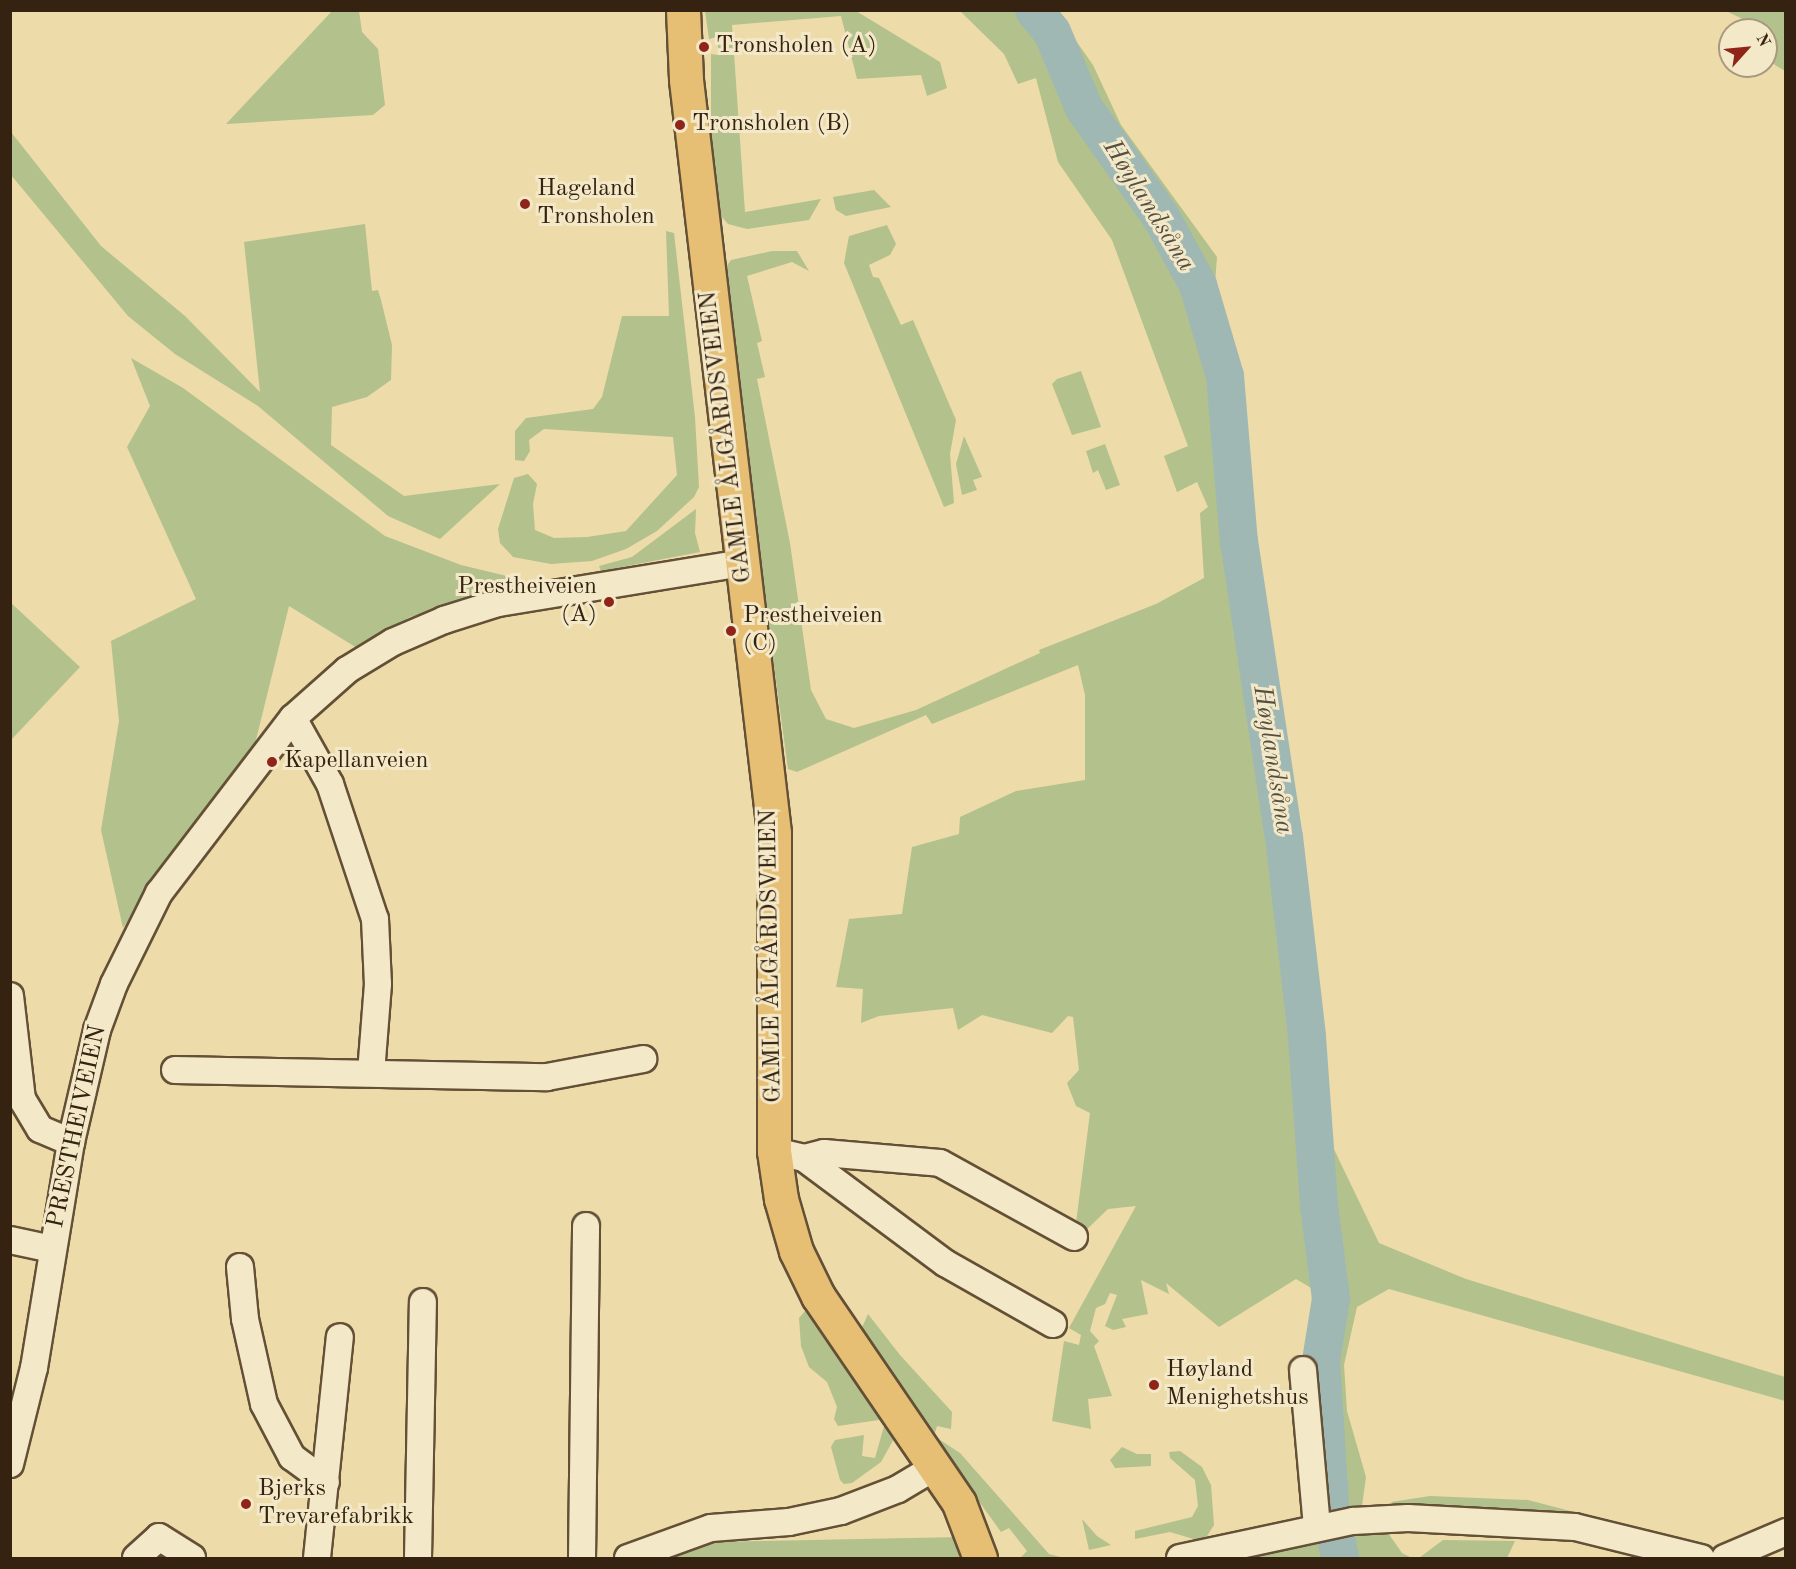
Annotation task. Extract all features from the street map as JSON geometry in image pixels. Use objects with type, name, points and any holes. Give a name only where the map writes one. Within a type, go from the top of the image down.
[{"type":"main road","name":"GAMLE ÅLGÅRDSVEIEN","points":[[683,10],[686,80],[775,844],[789,1154],[787,1224],[806,1273],[838,1328],[959,1503],[980,1558]]},
{"type":"street","name":"PRESTHEIVEIEN","points":[[12,1452],[34,1368],[71,1142],[97,1030],[137,933],[159,893],[223,804],[293,718],[347,670],[393,642],[444,620],[498,603],[742,563]]},
{"type":"street","points":[[293,718],[330,784],[375,919],[378,984],[370,1073]]},
{"type":"street","points":[[10,996],[22,1099],[40,1129],[71,1142]]},
{"type":"street","points":[[175,1070],[547,1077],[643,1059]]},
{"type":"street","points":[[789,1154],[824,1153],[940,1163],[1074,1237]]},
{"type":"street","points":[[789,1154],[945,1263],[1053,1324]]},
{"type":"street","points":[[582,1558],[586,1226]]},
{"type":"street","points":[[10,1239],[52,1249]]},
{"type":"street","points":[[240,1267],[245,1320],[264,1404],[292,1456],[326,1482]]},
{"type":"street","points":[[418,1558],[423,1302]]},
{"type":"street","points":[[317,1558],[340,1337]]},
{"type":"street","points":[[1303,1370],[1319,1527]]},
{"type":"street","points":[[633,1558],[687,1534],[711,1528],[789,1522],[841,1511],[898,1489],[935,1467]]},
{"type":"street","points":[[1180,1558],[1353,1521],[1469,1518],[1575,1527],[1701,1558]]},
{"type":"street","points":[[1725,1558],[1785,1532]]},
{"type":"street","points":[[136,1558],[159,1537],[192,1558]]},
{"type":"green space","points":[[332,11],[359,11],[362,32],[378,49],[385,105],[373,115],[226,124]]},
{"type":"green space","points":[[705,11],[856,11],[940,62],[947,88],[927,96],[921,75],[857,79],[841,16],[732,25],[745,212],[821,199],[809,220],[747,229],[728,224],[716,210],[711,151],[711,54],[719,55],[717,37],[709,39]]},
{"type":"green space","points":[[960,11],[1055,11],[1093,65],[1121,125],[1217,257],[1214,297],[1255,566],[1331,1143],[1379,1243],[1466,1279],[1785,1377],[1785,1401],[1389,1289],[1357,1307],[1344,1365],[1347,1411],[1366,1477],[1361,1513],[1335,1518],[1324,1472],[1313,1377],[1323,1295],[1296,1279],[1219,1327],[1166,1283],[1169,1294],[1141,1280],[1148,1314],[1122,1319],[1126,1327],[1113,1330],[1105,1326],[1117,1295],[1110,1293],[1105,1304],[1096,1308],[1090,1331],[1099,1341],[1094,1346],[1112,1396],[1088,1399],[1091,1429],[1052,1421],[1064,1341],[1079,1345],[1081,1335],[1069,1328],[1136,1206],[1108,1209],[1083,1233],[1076,1223],[1090,1113],[1076,1106],[1067,1083],[1079,1070],[1073,1017],[1068,1016],[1052,1033],[982,1015],[958,1030],[953,1008],[879,1016],[861,1023],[863,989],[836,987],[849,919],[902,914],[912,847],[959,834],[960,817],[1016,791],[1085,780],[1085,695],[1078,665],[932,724],[926,715],[797,772],[788,769],[722,284],[723,271],[731,260],[772,251],[797,251],[809,271],[792,262],[747,276],[762,341],[757,343],[765,377],[757,379],[790,543],[811,690],[826,719],[854,728],[916,710],[1040,653],[1039,650],[1156,604],[1204,578],[1200,513],[1208,507],[1197,482],[1177,492],[1164,456],[1188,446],[1112,240],[1058,162],[1036,78],[1018,84],[1004,54]]},
{"type":"green space","points":[[1726,11],[1785,11],[1785,71],[1778,67],[1778,18],[1741,18]]},
{"type":"green space","points":[[11,132],[101,246],[185,316],[260,392],[244,242],[365,224],[372,291],[378,290],[392,345],[391,380],[367,397],[332,407],[331,445],[404,496],[500,484],[440,539],[388,516],[258,406],[175,354],[128,316],[11,175]]},
{"type":"green space","points":[[874,190],[891,207],[846,216],[836,210],[833,197]]},
{"type":"green space","points":[[887,225],[896,244],[890,255],[869,265],[873,277],[879,278],[901,325],[913,320],[956,420],[950,454],[954,503],[944,507],[844,263],[849,236]]},
{"type":"green space","points":[[666,231],[674,233],[695,417],[699,487],[694,497],[657,531],[626,549],[592,561],[551,564],[513,557],[500,543],[498,529],[514,478],[528,474],[537,484],[533,504],[535,530],[554,538],[587,537],[626,531],[677,475],[673,437],[544,429],[529,440],[530,451],[524,461],[515,460],[515,431],[526,418],[593,409],[602,397],[622,316],[669,316]]},
{"type":"green space","points":[[131,358],[183,388],[385,536],[461,565],[523,580],[489,596],[410,617],[357,648],[289,606],[254,748],[123,928],[101,830],[119,721],[111,641],[196,599],[127,447],[150,406]]},
{"type":"green space","points":[[1081,371],[1101,427],[1072,435],[1052,384],[1057,379]]},
{"type":"green space","points":[[964,436],[982,477],[973,480],[977,490],[962,495],[956,464]]},
{"type":"green space","points":[[1105,444],[1120,485],[1106,490],[1098,470],[1093,473],[1086,451]]},
{"type":"green space","points":[[696,509],[695,533],[700,552],[601,571],[599,566],[632,557]]},
{"type":"green space","points":[[10,602],[80,667],[11,740],[10,740]]},
{"type":"green space","points":[[805,1311],[816,1311],[895,1437],[881,1462],[852,1483],[844,1484],[840,1480],[831,1447],[835,1440],[864,1435],[862,1456],[875,1458],[884,1426],[879,1420],[838,1426],[834,1419],[837,1407],[827,1382],[809,1367],[801,1346],[799,1318]]},
{"type":"green space","points":[[868,1314],[900,1355],[952,1412],[951,1429],[937,1426],[934,1436],[960,1453],[1049,1554],[1064,1558],[1020,1558],[1027,1551],[1009,1528],[1001,1532],[859,1334]]},
{"type":"green space","points":[[1122,1447],[1137,1454],[1151,1454],[1151,1466],[1115,1468],[1110,1460]]},
{"type":"green space","points":[[1180,1451],[1202,1467],[1211,1485],[1214,1525],[1207,1536],[1197,1540],[1170,1532],[1135,1539],[1135,1531],[1192,1517],[1198,1506],[1195,1480],[1170,1458],[1169,1452]]},
{"type":"green space","points":[[1430,1496],[1528,1500],[1578,1513],[1573,1517],[1488,1509],[1398,1508],[1391,1502]]},
{"type":"green space","points":[[1082,1519],[1097,1536],[1111,1545],[1089,1550]]},
{"type":"green space","points":[[1386,1530],[1402,1553],[1412,1558],[1258,1558],[1257,1555]]},
{"type":"green space","points":[[959,1537],[959,1558],[663,1558],[712,1542]]},
{"type":"green space","points":[[1443,1540],[1515,1541],[1507,1558],[1419,1558]]},
{"type":"waterway","name":"Høylandsåna","points":[[1034,10],[1052,32],[1084,108],[1161,217],[1198,285],[1225,376],[1239,541],[1284,837],[1307,1037],[1319,1205],[1331,1299],[1321,1361],[1330,1506],[1340,1558]]},
{"type":"place","name":"Tronsholen (A)","points":[[704,47]]},
{"type":"place","name":"Tronsholen (B)","points":[[680,125]]},
{"type":"place","name":"Hageland Tronsholen","points":[[525,204]]},
{"type":"place","name":"Prestheiveien (A)","points":[[609,602]]},
{"type":"place","name":"Prestheiveien (C)","points":[[731,631]]},
{"type":"place","name":"Kapellanveien","points":[[272,762]]},
{"type":"place","name":"Høyland Menighetshus","points":[[1154,1385]]},
{"type":"place","name":"Bjerks Trevarefabrikk","points":[[246,1504]]}]
